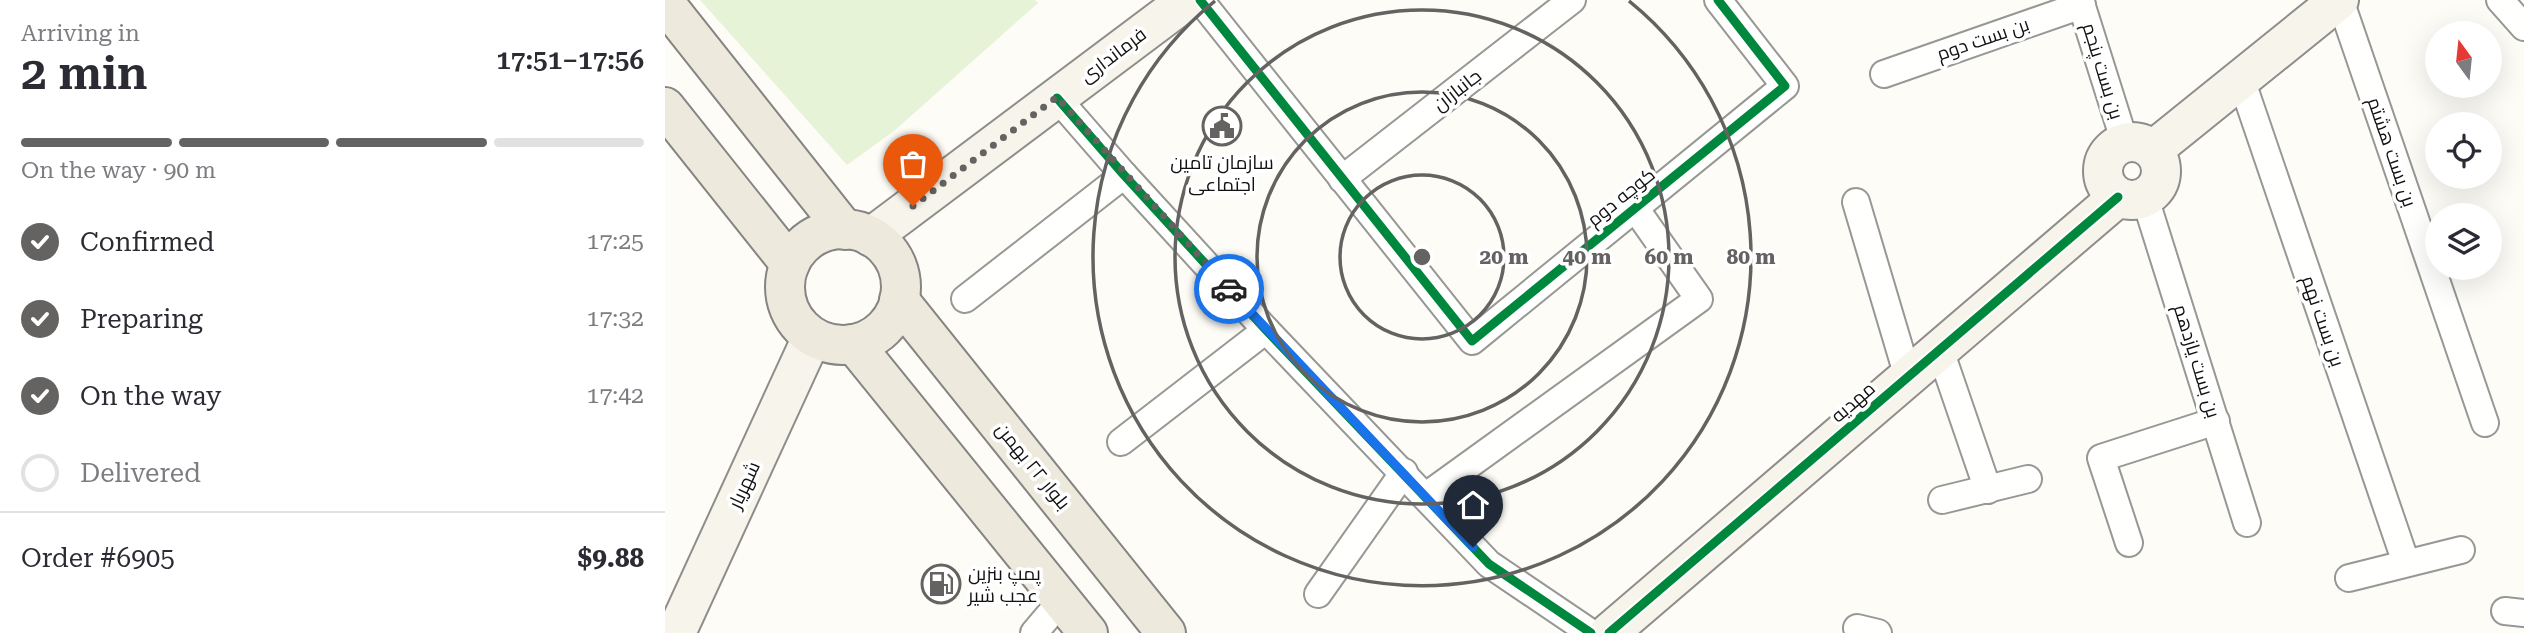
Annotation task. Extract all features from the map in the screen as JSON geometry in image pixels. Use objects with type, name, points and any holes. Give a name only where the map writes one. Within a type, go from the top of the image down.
[{"type":"main road","points":[[665,4],[858,233],[890,253],[896,264],[901,287],[899,300],[894,315],[883,328],[870,339],[854,344],[825,343],[801,329],[787,304],[784,291],[790,264],[806,242],[818,235],[858,233]]},
{"type":"main road","points":[[665,107],[790,264]]},
{"type":"main road","name":"بلوار ۲۲ بهمن","points":[[899,300],[1166,633]]},
{"type":"main road","points":[[854,344],[1088,633]]},
{"type":"street","name":"فرمانداری","points":[[858,233],[1057,97],[1187,0]]},
{"type":"street","name":"کوچه دوم","points":[[1200,0],[1472,341],[1785,86],[1719,0]]},
{"type":"street","name":"جانبازان","points":[[1342,179],[1572,0]]},
{"type":"street","points":[[2139,146],[2162,166],[2162,175],[2159,185],[2132,197],[2105,182],[2104,162],[2116,147],[2139,146],[2241,79],[2339,0]]},
{"type":"street","name":"بن بست هشتم","points":[[2339,0],[2485,423]]},
{"type":"street","points":[[2500,0],[2524,27]]},
{"type":"street","name":"بن بست دوم","points":[[1884,74],[2081,2]]},
{"type":"street","name":"بن بست پنجم","points":[[2081,2],[2139,146]]},
{"type":"street","name":"بن بست نهم","points":[[2241,79],[2406,563]]},
{"type":"street","points":[[1057,97],[1266,330],[1489,564],[1591,633]]},
{"type":"street","points":[[965,299],[1125,175]]},
{"type":"street","name":"مهدیه","points":[[1609,633],[1940,350],[2132,197]]},
{"type":"street","name":"بن بست یازدهم","points":[[2132,197],[2215,421],[2248,523]]},
{"type":"street","points":[[1856,202],[1908,377]]},
{"type":"street","points":[[1426,496],[1699,299],[1635,208]]},
{"type":"street","points":[[1121,442],[1266,330]]},
{"type":"street","name":"شهریار","points":[[676,633],[812,337]]},
{"type":"street","points":[[1940,350],[1988,490]]},
{"type":"street","points":[[2129,543],[2101,458],[2215,421]]},
{"type":"street","points":[[1318,594],[1404,472]]},
{"type":"street","points":[[1942,500],[2028,479]]},
{"type":"street","points":[[2349,578],[2461,550]]},
{"type":"street","points":[[1034,633],[1062,600]]},
{"type":"green space","points":[[700,0],[1035,0],[1038,3],[894,131],[847,165]]},
{"type":"cycle path","points":[[1200,0],[1472,341],[1785,86],[1718,0]]},
{"type":"cycle path","points":[[1057,98],[1266,330],[1489,564],[1591,633]]},
{"type":"cycle path","points":[[1609,633],[2118,197]]},
{"type":"way so far","points":[[913,206],[1057,97],[1229,289]]},
{"type":"place","name":"سازمان تامین اجتماعی","points":[[1222,126]]},
{"type":"place","name":"پمپ بنزین عجب شیر","points":[[941,584]]},
{"type":"route","points":[[1229,289],[1473,547]]}]
